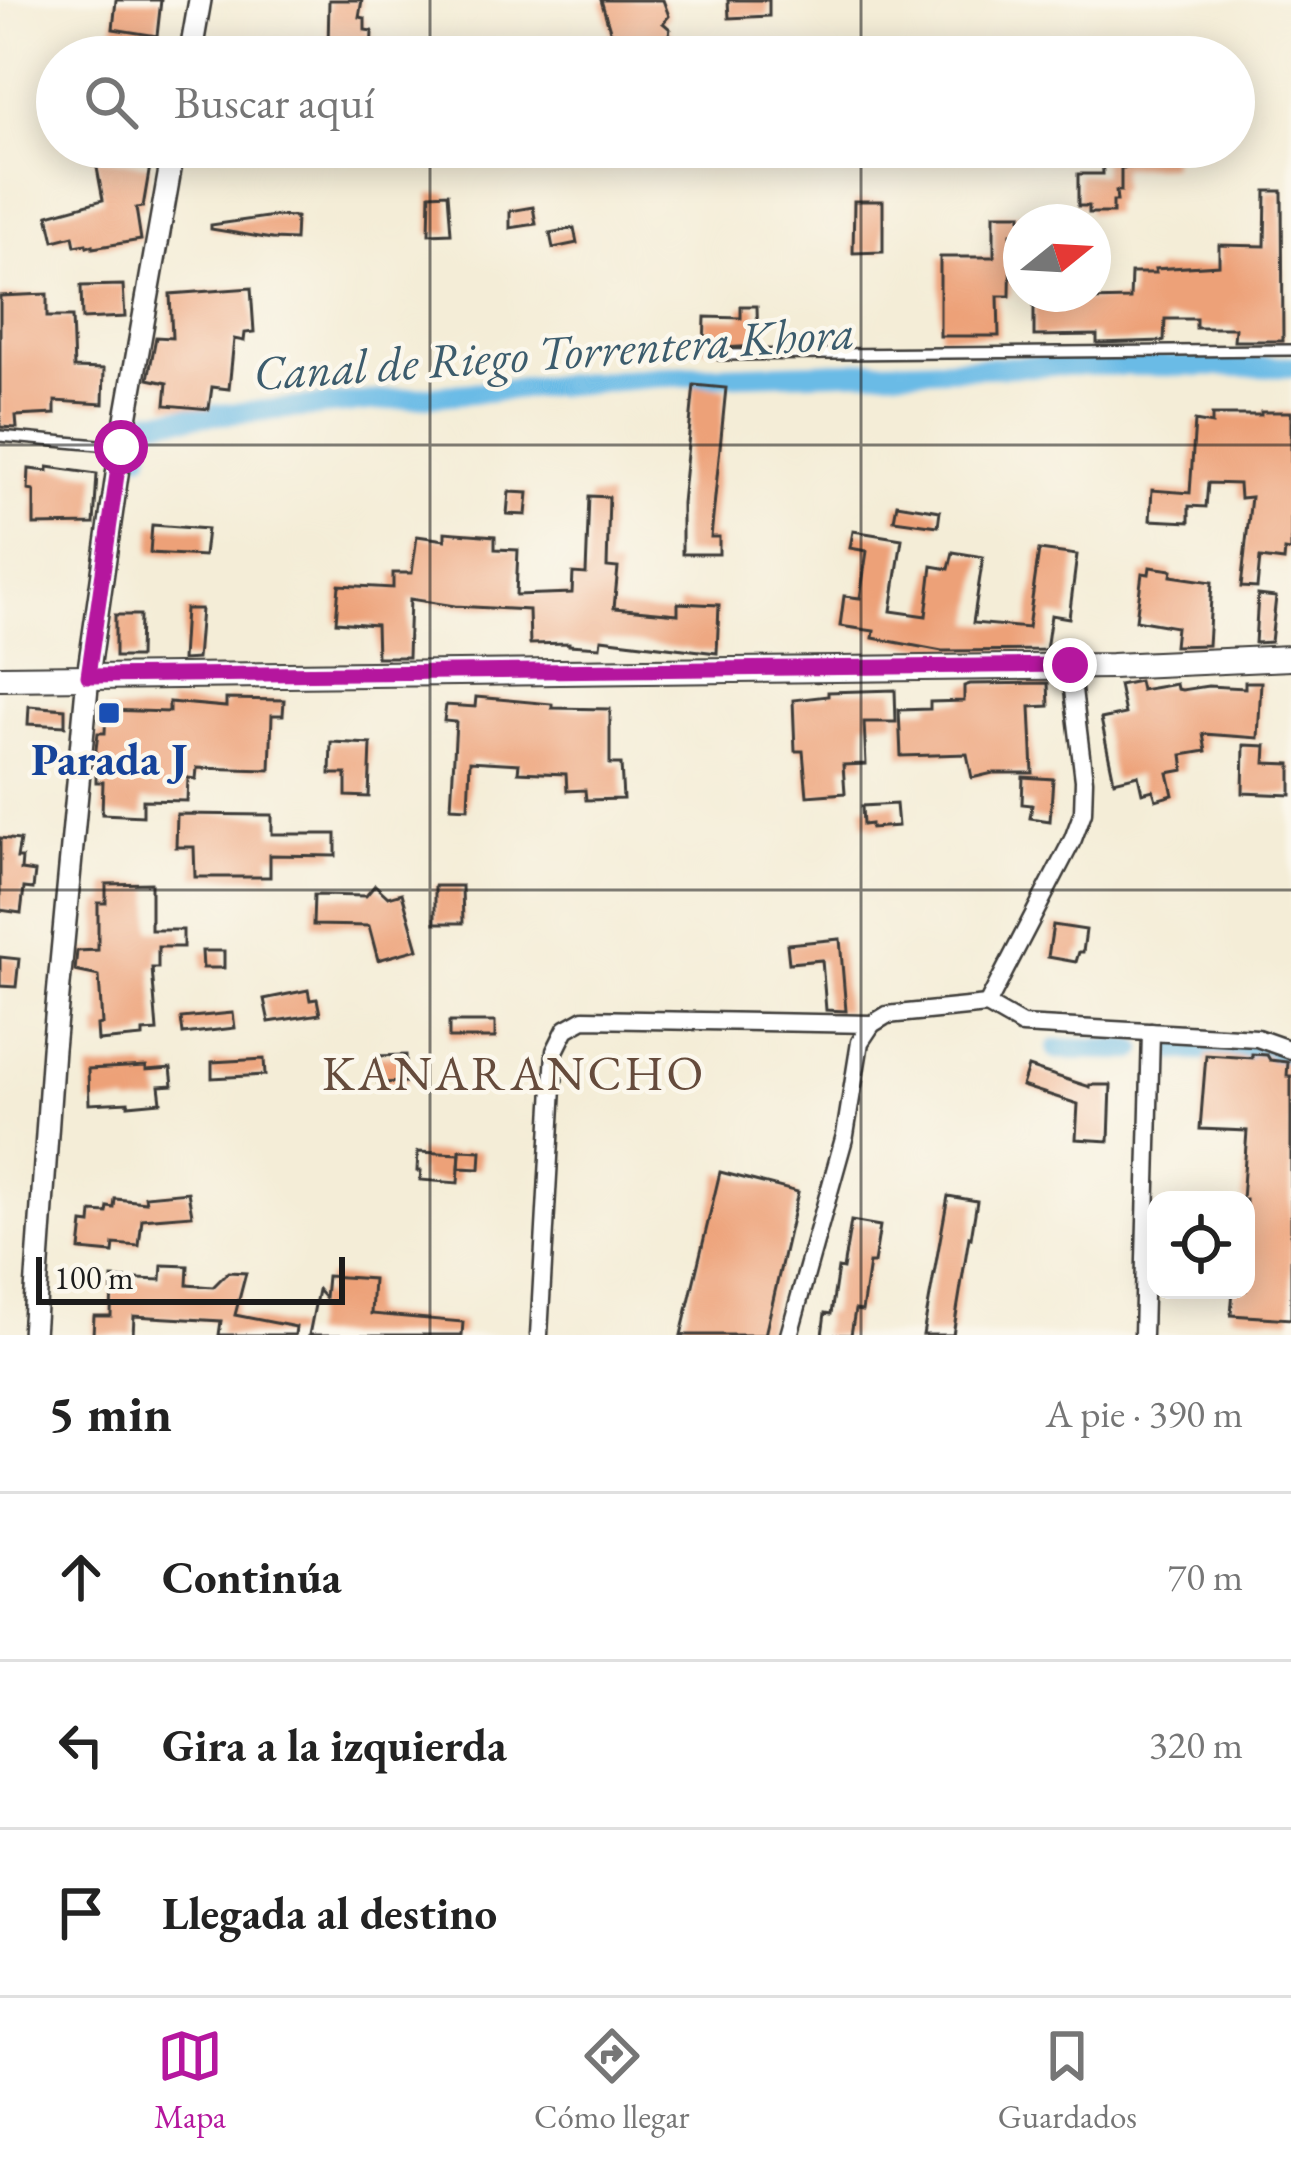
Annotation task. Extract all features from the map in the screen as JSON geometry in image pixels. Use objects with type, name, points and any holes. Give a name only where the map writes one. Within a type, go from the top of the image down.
[{"type":"main road","points":[[0,678],[1291,658]]},
{"type":"street","points":[[194,36],[200,0]]},
{"type":"street","points":[[32,1335],[52,1048],[88,676],[121,447],[170,168]]},
{"type":"street","points":[[987,1004],[1083,812],[1084,780],[1070,665]]},
{"type":"street","points":[[789,1335],[845,1135],[860,1042],[872,1024],[887,1015],[987,1004],[1022,1025],[1256,1038],[1291,1050]]},
{"type":"street","points":[[539,1335],[555,1051],[566,1029],[584,1019],[872,1024]]},
{"type":"street","points":[[1143,1335],[1151,1032]]},
{"type":"lane","points":[[720,355],[1291,350]]},
{"type":"lane","points":[[0,436],[121,447]]},
{"type":"building","points":[[116,0],[161,0],[157,36],[113,29]]},
{"type":"building","points":[[329,0],[362,0],[359,17],[365,18],[365,30],[372,31],[372,36],[328,36]]},
{"type":"building","points":[[601,0],[663,0],[668,36],[612,36]]},
{"type":"building","points":[[728,0],[769,0],[769,16],[729,18]]},
{"type":"building","points":[[97,168],[150,168],[143,207],[136,208],[141,240],[93,248],[75,246],[73,236],[54,241],[48,215],[103,200]]},
{"type":"building","points":[[1121,168],[1121,191],[1116,191],[1113,213],[1111,204],[1078,204],[1078,174]]},
{"type":"building","points":[[1266,191],[1282,191],[1283,341],[1234,341],[1235,328],[1196,328],[1196,319],[1165,319],[1164,341],[1097,343],[1097,335],[1034,336],[1034,312],[1111,312],[1111,299],[1130,299],[1131,273],[1219,265],[1219,245],[1265,246]]},
{"type":"building","points":[[448,193],[451,233],[429,234],[430,194]]},
{"type":"building","points":[[854,201],[883,201],[883,252],[853,253]]},
{"type":"building","points":[[533,207],[536,224],[510,228],[510,211]]},
{"type":"building","points":[[994,214],[1003,214],[999,336],[940,336],[940,257],[994,257]]},
{"type":"building","points":[[296,217],[295,240],[211,229],[211,225]]},
{"type":"building","points":[[574,228],[577,243],[553,248],[550,233]]},
{"type":"building","points":[[123,285],[125,317],[82,319],[81,286]]},
{"type":"building","points":[[251,288],[254,332],[245,333],[244,341],[234,339],[229,389],[212,387],[209,409],[165,405],[167,383],[148,379],[156,337],[172,338],[170,294]]},
{"type":"building","points":[[47,294],[47,317],[72,317],[74,368],[104,369],[103,404],[55,401],[55,414],[16,416],[17,428],[0,427],[0,296]]},
{"type":"building","points":[[741,306],[757,306],[758,346],[704,349],[705,317],[741,318]]},
{"type":"building","points":[[694,385],[726,388],[711,537],[719,537],[719,554],[682,554],[682,503]]},
{"type":"building","points":[[1291,412],[1291,551],[1285,550],[1284,561],[1260,558],[1257,588],[1241,587],[1251,497],[1240,498],[1239,484],[1208,483],[1206,507],[1189,506],[1189,522],[1150,520],[1152,490],[1190,493],[1195,421],[1212,424],[1212,415]]},
{"type":"building","points":[[48,467],[97,474],[94,524],[34,525],[29,469],[48,471]]},
{"type":"building","points":[[509,492],[528,493],[526,515],[507,514]]},
{"type":"building","points":[[589,496],[609,497],[607,567],[618,568],[614,608],[678,614],[678,603],[719,605],[717,653],[601,639],[600,647],[530,644],[529,610],[410,599],[408,657],[377,657],[376,625],[336,622],[339,585],[393,588],[393,573],[412,573],[417,536],[445,540],[445,532],[495,536],[495,549],[518,550],[516,595],[572,593],[573,573],[586,574]]},
{"type":"building","points":[[897,504],[940,511],[938,526],[894,520]]},
{"type":"building","points":[[152,525],[207,529],[204,556],[150,553]]},
{"type":"building","points":[[853,531],[902,539],[891,611],[926,616],[932,566],[949,569],[953,552],[983,557],[973,623],[1028,628],[1039,550],[1077,555],[1069,618],[1051,615],[1046,650],[942,651],[873,638],[874,631],[840,626],[844,596],[860,598],[867,551],[850,548]]},
{"type":"building","points":[[1150,567],[1172,570],[1171,576],[1212,582],[1208,645],[1174,646],[1176,627],[1136,620],[1142,573],[1149,574]]},
{"type":"building","points":[[1258,595],[1276,597],[1271,642],[1255,643]]},
{"type":"building","points":[[185,609],[201,609],[197,659],[182,660]]},
{"type":"building","points":[[115,615],[140,615],[139,657],[115,657]]},
{"type":"building","points":[[1139,681],[1141,690],[1176,684],[1182,690],[1245,688],[1245,682],[1261,682],[1258,738],[1203,734],[1206,751],[1182,755],[1184,770],[1168,773],[1173,795],[1156,800],[1153,790],[1142,793],[1138,775],[1114,781],[1101,719],[1125,714],[1119,685]]},
{"type":"building","points":[[1048,683],[1049,706],[1030,707],[1033,773],[972,778],[967,754],[901,756],[899,710],[930,709],[930,702],[964,701],[964,686],[970,684]]},
{"type":"building","points":[[895,690],[896,722],[864,722],[866,764],[843,765],[845,793],[807,796],[803,751],[795,751],[793,700],[828,696],[828,692]]},
{"type":"building","points":[[476,697],[552,704],[552,708],[610,709],[610,764],[621,764],[623,799],[586,800],[585,790],[567,791],[566,774],[518,772],[519,764],[470,761],[468,808],[451,807],[456,722],[444,721],[446,705],[475,707]]},
{"type":"building","points":[[226,699],[284,700],[283,715],[272,715],[270,770],[197,768],[196,779],[188,778],[187,801],[143,800],[143,816],[102,814],[103,782],[96,782],[96,749],[98,733],[105,733],[106,710],[169,712],[169,702],[226,707]]},
{"type":"building","points":[[29,706],[65,709],[65,726],[28,724]]},
{"type":"building","points":[[331,742],[371,744],[369,797],[346,796],[346,774],[330,774]]},
{"type":"building","points":[[1244,745],[1266,746],[1265,763],[1291,764],[1291,795],[1243,793]]},
{"type":"building","points":[[1023,777],[1053,779],[1050,821],[1030,818],[1032,805],[1022,804]]},
{"type":"building","points":[[896,804],[898,826],[863,825],[862,806]]},
{"type":"building","points":[[177,814],[272,815],[272,834],[336,834],[336,856],[270,855],[270,877],[195,877],[194,847],[176,847]]},
{"type":"building","points":[[0,838],[20,840],[21,870],[35,872],[33,889],[24,888],[21,913],[0,910]]},
{"type":"building","points":[[151,883],[151,930],[183,930],[183,947],[158,947],[158,968],[152,968],[157,1031],[98,1041],[97,1025],[102,1024],[99,976],[75,971],[77,951],[98,950],[98,903],[106,903],[106,884]]},
{"type":"building","points":[[375,885],[388,897],[402,893],[418,949],[378,960],[369,926],[313,925],[314,895],[366,896]]},
{"type":"building","points":[[435,886],[462,886],[463,923],[435,923]]},
{"type":"building","points":[[1053,925],[1086,930],[1083,952],[1076,962],[1048,957]]},
{"type":"building","points":[[840,939],[846,1011],[826,1010],[822,960],[789,963],[787,944]]},
{"type":"building","points":[[202,951],[224,951],[224,968],[203,968]]},
{"type":"building","points":[[0,957],[19,959],[16,987],[0,986]]},
{"type":"building","points":[[308,990],[310,1000],[317,999],[320,1014],[269,1022],[264,999]]},
{"type":"building","points":[[233,1013],[235,1028],[183,1034],[181,1018]]},
{"type":"building","points":[[449,1022],[495,1022],[495,1038],[449,1038]]},
{"type":"building","points":[[1252,1054],[1267,1055],[1270,1060],[1288,1062],[1287,1076],[1291,1076],[1291,1319],[1231,1315],[1232,1299],[1255,1299],[1255,1191],[1243,1191],[1247,1131],[1200,1129],[1206,1055],[1252,1058]]},
{"type":"building","points":[[406,1055],[407,1082],[378,1083],[376,1056]]},
{"type":"building","points":[[264,1059],[265,1075],[212,1078],[212,1062]]},
{"type":"building","points":[[146,1066],[146,1070],[171,1068],[173,1085],[159,1086],[161,1102],[89,1104],[88,1069]]},
{"type":"building","points":[[1028,1067],[1090,1087],[1111,1085],[1109,1141],[1076,1139],[1078,1104],[1022,1086]]},
{"type":"building","points":[[460,1150],[481,1151],[480,1169],[459,1168]]},
{"type":"building","points":[[418,1152],[460,1154],[458,1183],[420,1180]]},
{"type":"building","points":[[720,1172],[798,1192],[765,1335],[681,1335]]},
{"type":"building","points":[[188,1192],[192,1215],[142,1219],[139,1246],[114,1244],[113,1253],[80,1250],[83,1223],[91,1224],[92,1212],[107,1213],[108,1207],[114,1208],[115,1199],[146,1202],[145,1196]]},
{"type":"building","points":[[948,1196],[977,1201],[971,1238],[953,1335],[923,1335]]},
{"type":"building","points":[[851,1221],[880,1226],[862,1311],[855,1310],[851,1335],[822,1335],[825,1313],[831,1314],[838,1268],[843,1269]]},
{"type":"building","points":[[162,1265],[188,1266],[187,1285],[213,1287],[228,1272],[246,1273],[235,1315],[296,1327],[295,1335],[219,1335],[221,1321],[134,1316],[133,1335],[93,1335],[94,1316],[111,1316],[112,1278],[161,1280]]},
{"type":"building","points":[[327,1276],[373,1279],[371,1314],[463,1322],[462,1335],[309,1335],[318,1290],[325,1298]]},
{"type":"waterway","name":"Canal de Riego Torrentera Khora","points":[[140,453],[142,421],[657,377],[1072,365],[1291,367]]},
{"type":"waterway","name":"Canal de Riego Torrentera Khora","points":[[1057,1049],[1133,1050]]},
{"type":"waterway","name":"Canal de Riego Torrentera Khora","points":[[1167,1050],[1255,1052],[1291,1061]]},
{"type":"place","name":"Parada J","points":[[109,713]]},
{"type":"district","name":"KANARANCHO","points":[[514,1073]]},
{"type":"route","points":[[121,447],[88,676],[1070,665]]}]
